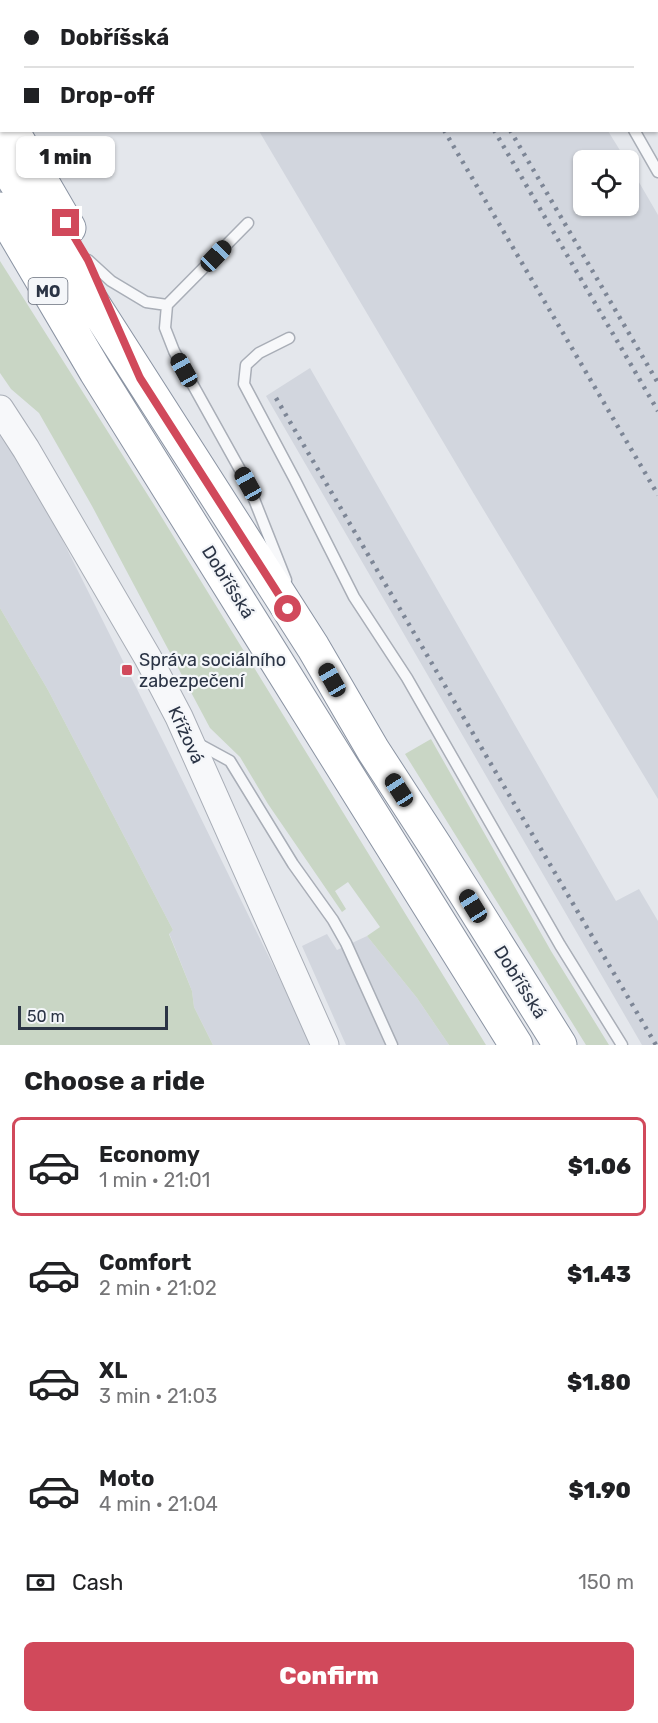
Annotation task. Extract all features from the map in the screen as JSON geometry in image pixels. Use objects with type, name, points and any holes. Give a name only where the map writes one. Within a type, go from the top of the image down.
[{"type":"highway","points":[[13,132],[88,260],[140,378]]},
{"type":"highway","name":"Dobříšská","points":[[0,158],[313,647],[373,750],[560,1045]]},
{"type":"highway","name":"Dobříšská","points":[[0,209],[96,372],[516,1045]]},
{"type":"highway","points":[[0,247],[45,310],[96,372]]},
{"type":"street","name":"Křížová","points":[[0,409],[26,449],[148,658],[190,740],[325,1045]]},
{"type":"lane","points":[[635,132],[658,172]]},
{"type":"lane","points":[[248,223],[167,305],[165,328],[174,351],[248,484],[313,647]]},
{"type":"lane","points":[[88,260],[111,280],[146,302],[167,305]]},
{"type":"lane","points":[[289,338],[259,353],[246,365],[244,384],[296,480],[354,597],[407,678],[560,945],[622,1045]]},
{"type":"lane","points":[[190,740],[230,761],[293,864],[346,943],[392,1045]]},
{"type":"shaded area","points":[[260,132],[609,132],[620,150],[573,150],[573,216],[639,216],[639,182],[658,215],[658,799]]},
{"type":"shaded area","points":[[310,368],[616,901],[639,889],[658,921],[658,1045],[642,1045],[266,396]]},
{"type":"shaded area","points":[[0,431],[35,485],[312,1045],[213,1045],[194,1007],[192,991],[169,933],[173,930],[48,690],[0,608]]},
{"type":"shaded area","points":[[327,934],[337,950],[367,936],[417,998],[449,1045],[346,1045],[302,946]]},
{"type":"green space","points":[[0,261],[156,508],[486,1045],[449,1045],[417,998],[367,936],[380,927],[348,882],[335,891],[346,909],[342,912],[268,804],[240,757],[210,728],[92,506],[39,413],[11,389],[0,373]]},
{"type":"green space","points":[[0,608],[48,690],[173,930],[169,934],[192,991],[194,1007],[213,1045],[0,1045]]},
{"type":"green space","points":[[431,739],[551,951],[609,1045],[586,1045],[405,754]]},
{"type":"railway","points":[[445,132],[658,495]]},
{"type":"railway","points":[[495,132],[658,411]]},
{"type":"railway","points":[[511,132],[658,383]]},
{"type":"railway","points":[[276,398],[656,1045]]},
{"type":"place","name":"Správa sociálního zabezpečení","points":[[127,670]]},
{"type":"route","points":[[66,223],[88,260],[140,378],[288,609]]}]
